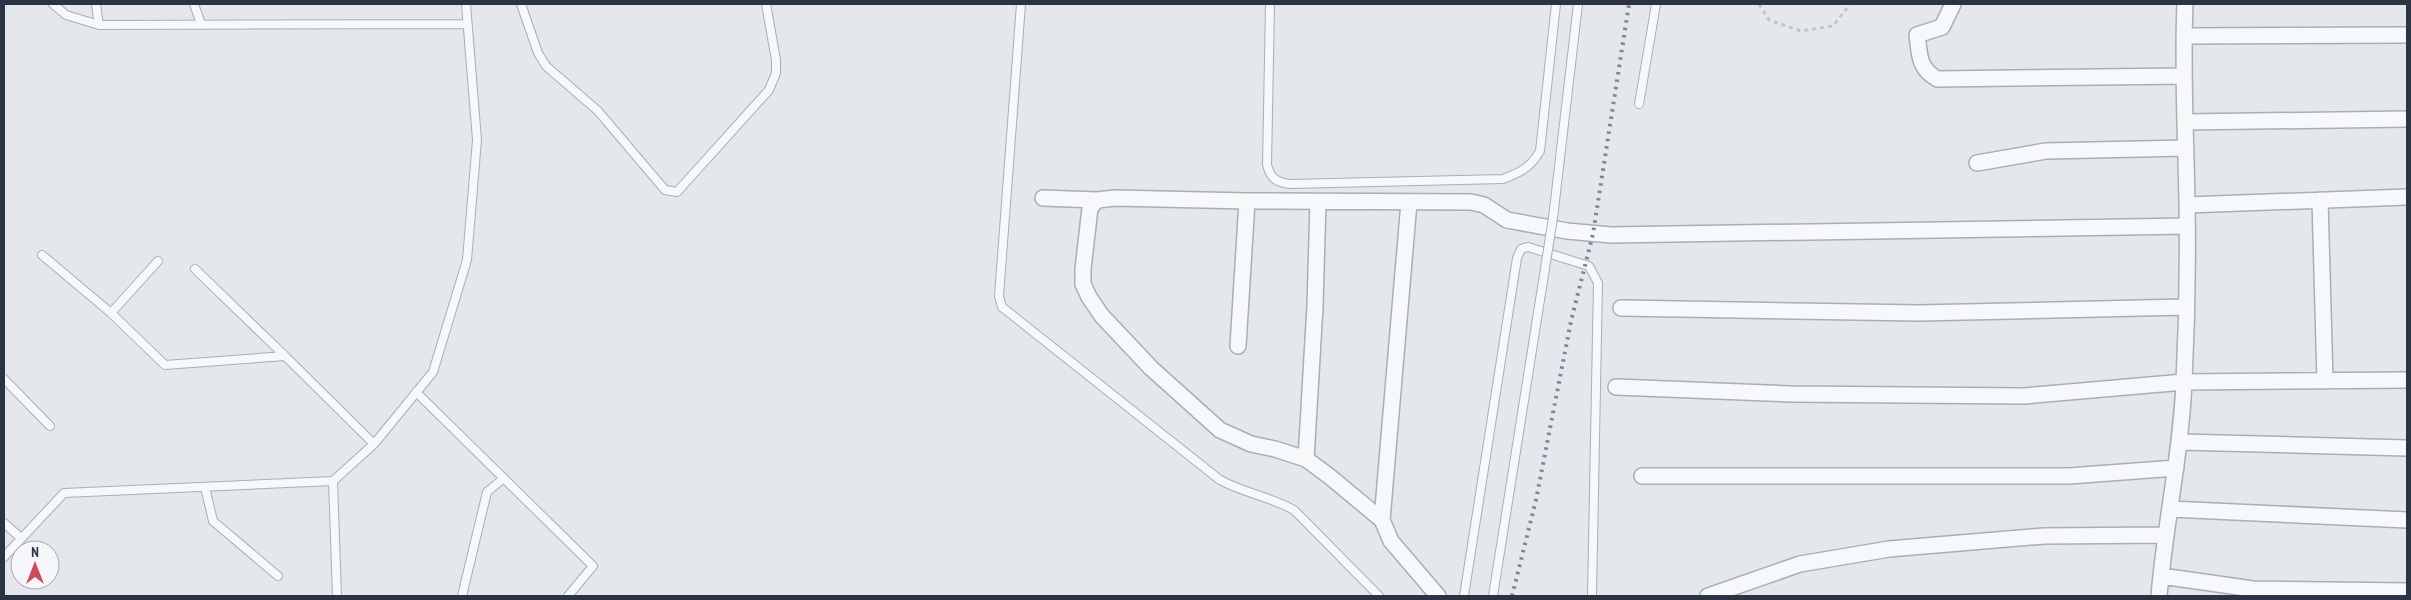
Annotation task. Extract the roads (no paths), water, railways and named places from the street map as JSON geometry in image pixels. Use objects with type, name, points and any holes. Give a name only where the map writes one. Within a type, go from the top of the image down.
[{"type":"street","points":[[1953,4],[1942,27],[1917,35],[1922,64],[1926,72],[1936,79],[2184,76]]},
{"type":"street","points":[[2159,596],[2165,535],[2181,442],[2184,382],[2187,226],[2184,76],[2185,4]]},
{"type":"street","points":[[2184,36],[2407,34]]},
{"type":"street","points":[[2185,122],[2407,119]]},
{"type":"street","points":[[1978,163],[2046,150],[2186,148]]},
{"type":"street","points":[[2187,205],[2407,197]]},
{"type":"street","points":[[1043,198],[1471,202],[1484,205],[1507,220],[1567,231],[1611,235],[2187,226]]},
{"type":"street","points":[[1097,200],[1090,208],[1083,277],[1089,297],[1102,316],[1151,368],[1220,430],[1251,444],[1306,459],[1382,520]]},
{"type":"street","points":[[2320,200],[2324,380]]},
{"type":"street","points":[[1238,346],[1247,201]]},
{"type":"street","points":[[1306,459],[1315,306],[1318,202]]},
{"type":"street","points":[[1408,202],[1382,520],[1390,541],[1438,596]]},
{"type":"street","points":[[1621,308],[1919,313],[2185,307]]},
{"type":"street","points":[[1616,387],[1791,394],[2024,396],[2184,382],[2407,380]]},
{"type":"street","points":[[2181,442],[2407,448]]},
{"type":"street","points":[[1642,476],[2069,476],[2176,468]]},
{"type":"street","points":[[2170,509],[2407,520]]},
{"type":"street","points":[[1708,596],[1800,564],[1889,549],[2044,536],[2165,535]]},
{"type":"street","points":[[2161,576],[2254,592],[2407,591]]},
{"type":"lane","points":[[53,4],[66,15],[99,25],[466,24]]},
{"type":"lane","points":[[96,4],[99,25]]},
{"type":"lane","points":[[194,4],[201,24]]},
{"type":"lane","points":[[4,558],[64,493],[333,481],[374,444],[433,372],[467,260],[477,140],[466,24],[466,4]]},
{"type":"lane","points":[[521,4],[538,53],[546,66],[598,111],[665,190],[677,192],[769,90],[776,73],[776,60],[766,4]]},
{"type":"lane","points":[[1021,4],[999,296],[1002,307],[1220,480],[1236,489],[1280,502],[1294,510],[1379,596]]},
{"type":"lane","points":[[1270,4],[1266,165],[1270,176],[1276,182],[1290,184],[1503,179],[1524,171],[1533,163],[1540,151],[1556,4]]},
{"type":"lane","points":[[1493,596],[1553,218],[1578,4]]},
{"type":"lane","points":[[1639,104],[1656,4]]},
{"type":"lane","points":[[1464,596],[1517,258],[1521,249],[1528,247],[1589,266],[1598,283],[1592,596]]},
{"type":"lane","points":[[42,255],[111,313],[165,365],[286,356]]},
{"type":"lane","points":[[111,313],[158,262]]},
{"type":"lane","points":[[195,269],[374,444]]},
{"type":"lane","points":[[4,379],[50,426]]},
{"type":"lane","points":[[416,392],[593,566],[568,596]]},
{"type":"lane","points":[[462,596],[487,492],[504,478]]},
{"type":"lane","points":[[333,481],[337,596]]},
{"type":"lane","points":[[205,487],[213,521],[278,576]]},
{"type":"lane","points":[[4,523],[21,538]]},
{"type":"railway","points":[[1512,596],[1536,500],[1571,321],[1593,234],[1629,4]]}]
